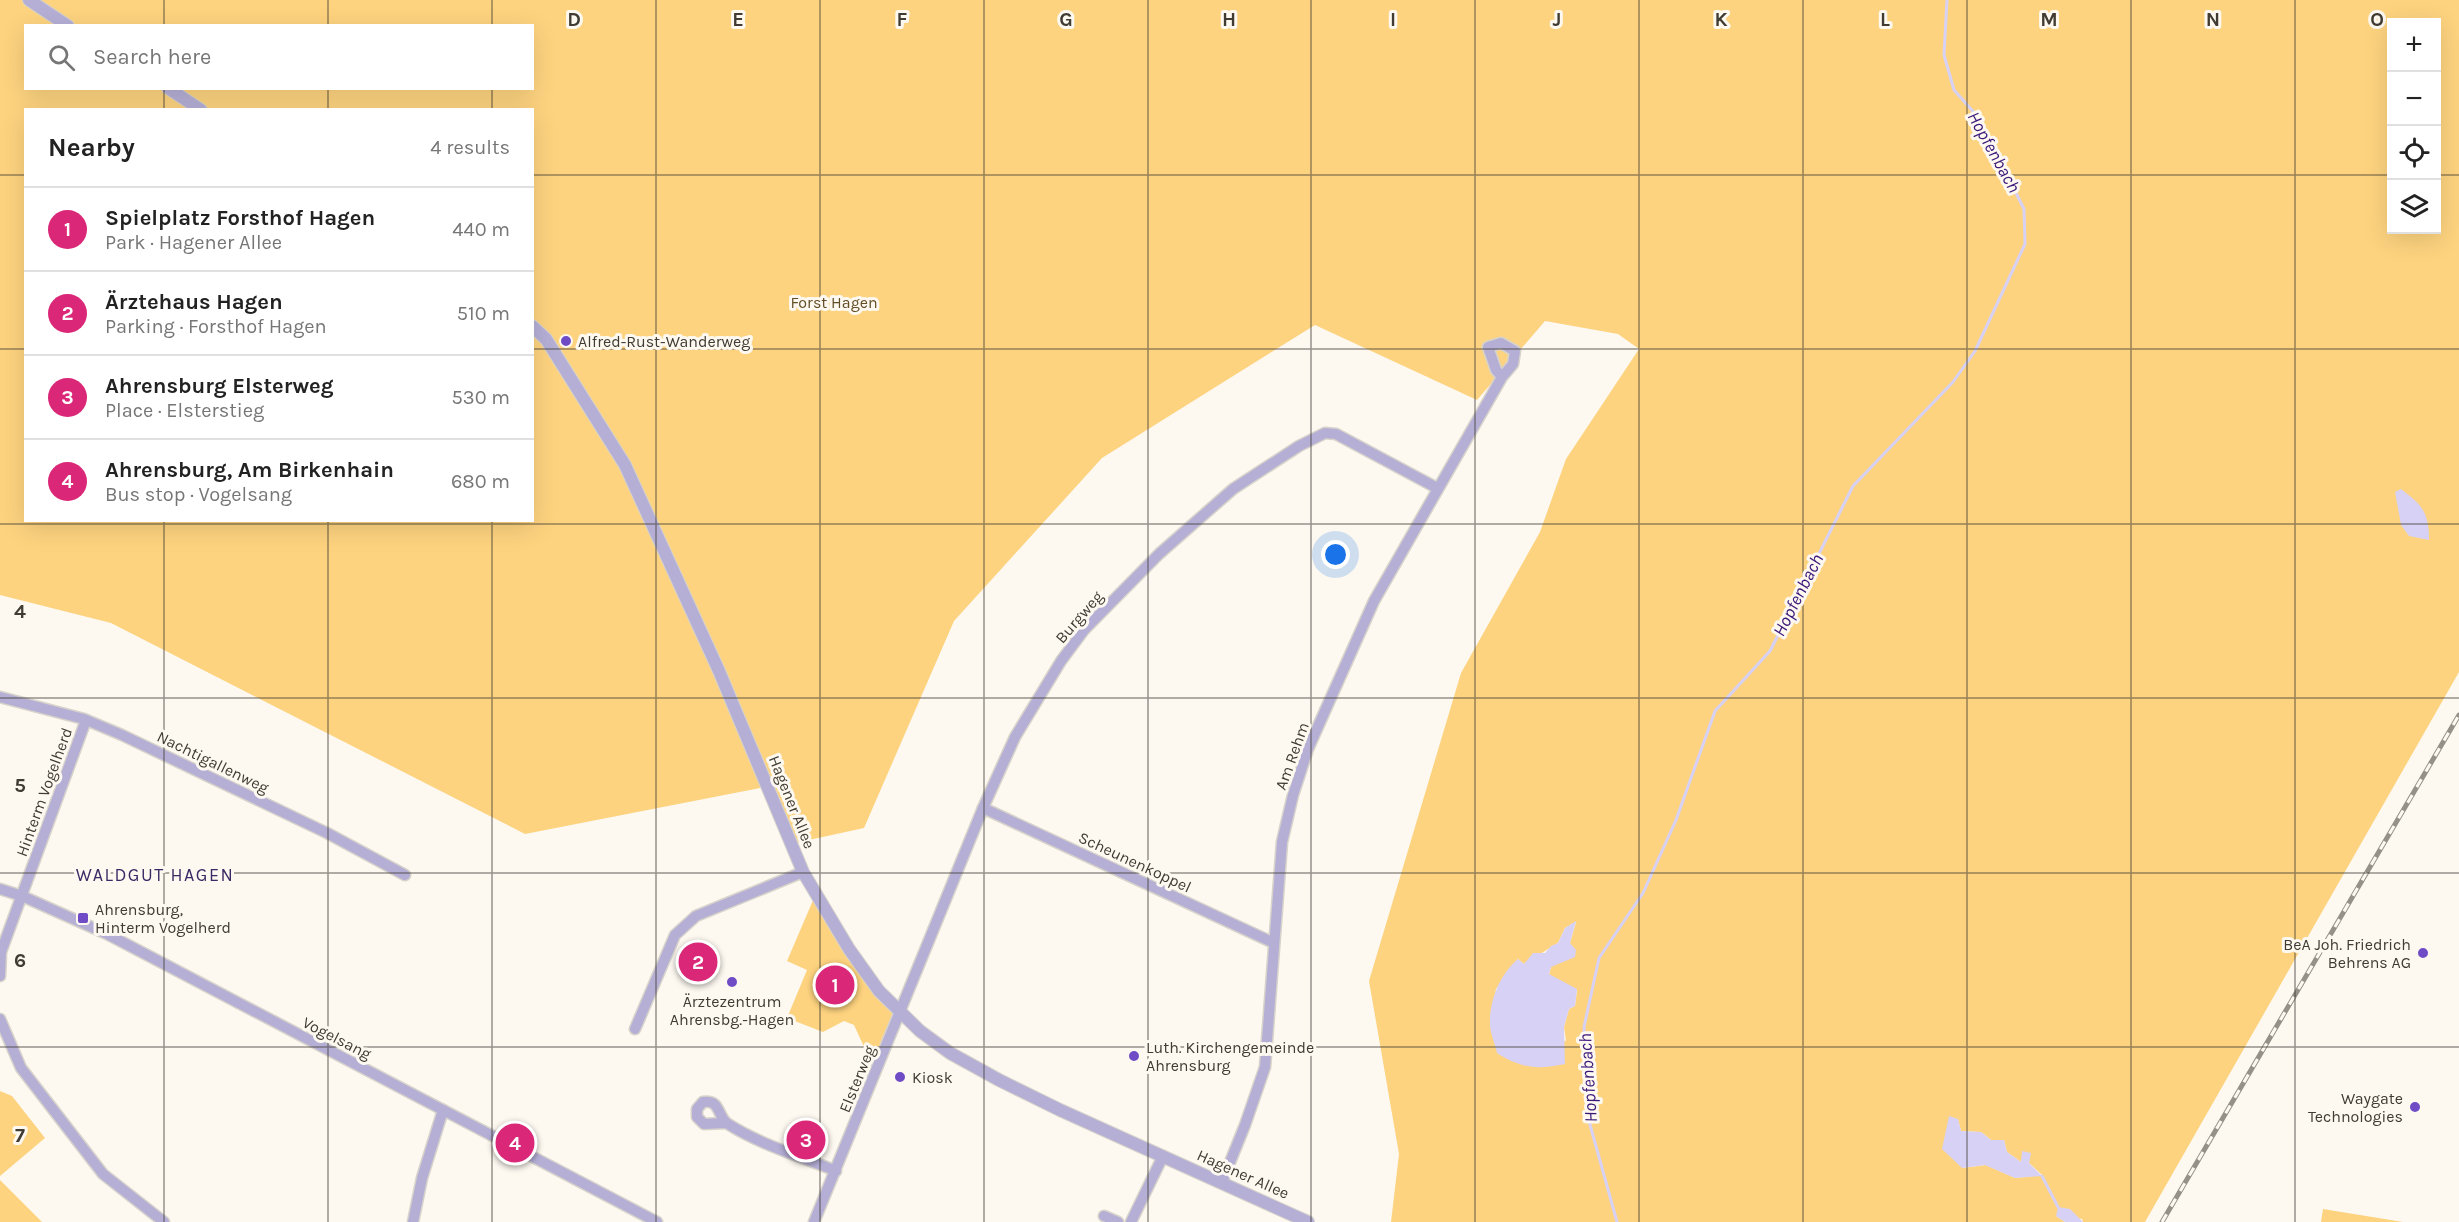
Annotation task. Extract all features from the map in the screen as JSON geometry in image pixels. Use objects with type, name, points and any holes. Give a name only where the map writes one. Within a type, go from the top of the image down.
[{"type":"street","points":[[29,0],[65,24]]},
{"type":"street","points":[[171,90],[198,108]]},
{"type":"street","name":"Hagener Allee","points":[[534,329],[546,339],[564,365],[624,465],[719,671],[803,872],[849,949],[875,986],[900,1014],[950,1053],[1060,1110],[1308,1222]]},
{"type":"street","name":"Am Rehm","points":[[1222,1182],[1265,1066],[1282,842],[1293,795],[1308,749],[1374,601],[1502,377]]},
{"type":"street","name":"Burgweg","points":[[900,1014],[983,808],[1015,737],[1061,661],[1084,630],[1159,554],[1233,489],[1325,433],[1336,434],[1437,488]]},
{"type":"street","name":"Nachtigallenweg","points":[[0,697],[86,720],[205,773],[327,833],[405,875]]},
{"type":"street","name":"Hinterm Vogelherd","points":[[0,976],[1,952],[86,720]]},
{"type":"street","name":"Scheunenkoppel","points":[[983,808],[1274,943]]},
{"type":"street","points":[[635,1029],[675,935],[696,916],[803,872]]},
{"type":"street","name":"Vogelsang","points":[[0,889],[22,896],[107,934],[657,1222]]},
{"type":"street","name":"Elsterweg","points":[[814,1222],[900,1014]]},
{"type":"street","points":[[0,1019],[21,1068],[103,1174],[164,1222]]},
{"type":"street","points":[[413,1222],[422,1178],[443,1110]]},
{"type":"street","points":[[725,1123],[769,1144],[836,1171]]},
{"type":"street","points":[[1131,1222],[1163,1156]]},
{"type":"street","points":[[1104,1215],[1118,1222]]},
{"type":"green space","name":"Forst Hagen","points":[[0,0],[2459,0],[2459,672],[2145,1222],[2083,1222],[2082,1219],[2056,1216],[2065,1222],[1391,1222],[1399,1154],[1369,981],[1461,673],[1540,532],[1566,459],[1639,349],[1618,334],[1545,321],[1477,400],[1315,325],[1102,458],[954,621],[864,828],[795,843],[771,786],[525,834],[111,623],[0,595]],"holes":[[[1576,922],[1570,943],[1551,967],[1549,975],[1577,990],[1575,1006],[1569,1009],[1564,1027],[1566,1041],[1490,1024],[1496,989],[1518,959],[1524,964],[1558,943],[1565,928]],[[1958,1119],[1961,1131],[1981,1132],[1991,1140],[2004,1140],[2007,1152],[2021,1162],[2030,1153],[2029,1163],[2042,1175],[2015,1178],[1986,1165],[1962,1168]]]},
{"type":"green space","points":[[814,898],[876,995],[893,1014],[875,1056],[865,1049],[854,1025],[844,1021],[823,1032],[787,1018],[807,970],[787,961]]},
{"type":"green space","points":[[0,1091],[12,1096],[45,1138],[0,1176]]},
{"type":"green space","points":[[0,1180],[42,1222],[0,1222]]},
{"type":"green space","points":[[2323,1209],[2403,1222],[2321,1222]]},
{"type":"shaded area","points":[[2401,489],[2423,510],[2428,522],[2429,540],[2409,536],[2401,525],[2395,492]]},
{"type":"shaded area","points":[[1576,921],[1570,943],[1576,950],[1575,957],[1551,967],[1549,974],[1577,989],[1575,1006],[1569,1009],[1564,1027],[1565,1064],[1538,1067],[1522,1065],[1505,1058],[1497,1053],[1490,1024],[1491,1006],[1501,980],[1518,959],[1524,964],[1533,953],[1545,953],[1551,946],[1558,943],[1565,928]]},
{"type":"shaded area","points":[[1949,1116],[1958,1119],[1961,1131],[1981,1132],[1991,1140],[2004,1140],[2007,1152],[2021,1162],[2022,1151],[2031,1153],[2029,1163],[2042,1176],[2015,1178],[1985,1165],[1962,1168],[1942,1149]]},
{"type":"shaded area","points":[[2058,1207],[2070,1209],[2083,1222],[2065,1222],[2056,1216]]},
{"type":"waterway","name":"Hopfenbach","points":[[1617,1222],[1589,1121],[1584,1027],[1599,958],[1643,893],[1676,820],[1715,711],[1770,651],[1853,486],[1953,382],[1975,351],[2025,244],[2024,209],[1978,117],[1954,90],[1944,55],[1947,0]]},
{"type":"waterway","points":[[2042,1176],[2058,1207]]},
{"type":"railway","points":[[2162,1222],[2459,715]]},
{"type":"place","name":"Alfred-Rust-Wanderweg","points":[[566,341]]},
{"type":"place","name":"Ahrensburg, Hinterm Vogelherd","points":[[83,918]]},
{"type":"place","name":"BeA Joh. Friedrich Behrens AG","points":[[2423,953]]},
{"type":"place","name":"Ärztehaus Hagen","points":[[698,962]]},
{"type":"place","name":"Ärztezentrum Ahrensbg.-Hagen","points":[[732,982]]},
{"type":"place","name":"Spielplatz Forsthof Hagen","points":[[835,985]]},
{"type":"place","name":"Luth. Kirchengemeinde Ahrensburg","points":[[1134,1056]]},
{"type":"place","name":"Kiosk","points":[[900,1077]]},
{"type":"place","name":"Waygate Technologies","points":[[2415,1107]]},
{"type":"place","name":"Ahrensburg Elsterweg","points":[[806,1140]]},
{"type":"place","name":"Ahrensburg, Am Birkenhain","points":[[515,1143]]},
{"type":"district","name":"WALDGUT HAGEN","points":[[155,875]]}]
